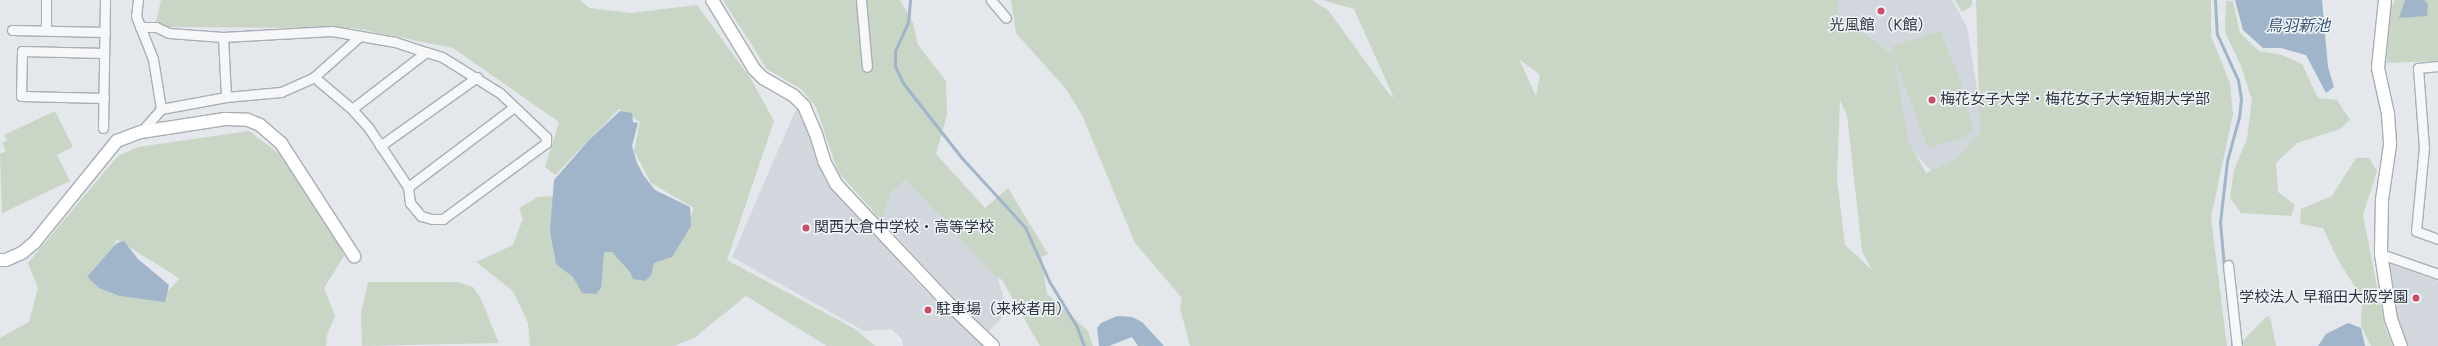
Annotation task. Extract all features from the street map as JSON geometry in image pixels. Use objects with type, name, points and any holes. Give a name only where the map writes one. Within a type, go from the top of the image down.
[{"type":"street","points":[[46,0],[46,29]]},
{"type":"street","points":[[104,128],[105,0]]},
{"type":"street","points":[[138,0],[136,16],[153,60],[161,109]]},
{"type":"street","points":[[712,0],[754,69],[763,78],[793,95],[804,106],[824,161],[836,184],[950,305],[992,346]]},
{"type":"street","points":[[861,0],[867,66]]},
{"type":"street","points":[[991,0],[1006,18]]},
{"type":"street","points":[[2385,0],[2378,68],[2388,114],[2390,145],[2382,200],[2381,254],[2390,319],[2401,346]]},
{"type":"street","points":[[140,27],[156,27],[169,33],[223,37],[332,31],[395,42],[442,57],[477,76],[514,107],[546,137],[546,143],[443,219],[426,218],[417,212],[410,203],[408,187],[352,109],[314,77]]},
{"type":"street","points":[[12,30],[46,29],[105,32]]},
{"type":"street","points":[[141,132],[161,109],[226,97],[269,95],[314,77],[360,36]]},
{"type":"street","points":[[223,37],[226,97]]},
{"type":"street","points":[[104,52],[22,51],[21,96],[104,98]]},
{"type":"street","points":[[352,109],[426,52]]},
{"type":"street","points":[[2438,66],[2418,68],[2424,147],[2416,231],[2438,239]]},
{"type":"street","points":[[380,146],[477,76]]},
{"type":"street","points":[[408,187],[514,107]]},
{"type":"street","points":[[0,260],[22,253],[34,243],[111,147],[126,136],[141,132],[225,119],[248,120],[260,125],[281,143],[354,256]]},
{"type":"street","points":[[2381,254],[2438,274]]},
{"type":"street","points":[[2228,266],[2237,346]]},
{"type":"shaded area","name":"梅花女子大学・梅花女子大学短期大学部","points":[[1828,0],[1952,0],[1967,27],[1987,151],[1933,173],[1905,143]]},
{"type":"shaded area","name":"関西大倉中学校・高等学校","points":[[797,107],[811,134],[824,178],[925,291],[984,346],[903,346],[902,339],[891,329],[864,331],[732,257]]},
{"type":"shaded area","points":[[906,179],[997,276],[1004,299],[1003,317],[989,331],[974,320],[882,221],[890,194]]},
{"type":"shaded area","name":"学校法人 早稲田大阪学園","points":[[2390,264],[2438,281],[2438,346],[2406,346],[2396,315]]},
{"type":"green space","points":[[161,0],[580,0],[589,8],[631,13],[697,5],[751,79],[774,121],[727,260],[855,329],[875,346],[827,346],[746,296],[694,338],[673,346],[530,346],[528,323],[513,291],[476,262],[513,245],[523,219],[519,208],[538,197],[556,196],[566,216],[551,217],[555,225],[554,257],[579,273],[588,295],[604,245],[652,255],[673,254],[694,208],[651,183],[634,151],[640,122],[619,109],[555,175],[545,167],[559,122],[453,48],[354,28],[168,27],[156,22]]},
{"type":"green space","points":[[723,0],[900,0],[913,23],[918,45],[946,81],[947,115],[936,154],[985,208],[1008,188],[1048,254],[1041,257],[1047,294],[1088,331],[1093,346],[1040,346],[1002,280],[993,274],[906,179],[890,194],[882,221],[838,172],[816,107],[801,89],[767,69]]},
{"type":"green space","points":[[1011,0],[1312,0],[1328,10],[1389,94],[1394,98],[1354,9],[1322,0],[1837,0],[1839,15],[1894,56],[1891,47],[1940,31],[1960,79],[1973,131],[1965,137],[1928,148],[1894,57],[1908,141],[1926,173],[1957,159],[1980,132],[1976,0],[2211,0],[2211,36],[2230,83],[2233,114],[2211,217],[2227,346],[1190,346],[1180,308],[1182,298],[1135,243],[1082,115],[1066,89],[1016,33]],"holes":[[[1519,59],[1540,75],[1536,96]],[[1840,100],[1847,115],[1862,251],[1872,270],[1845,245],[1837,179]]]},
{"type":"green space","points":[[1955,0],[1972,0],[1972,6],[1962,12]]},
{"type":"green space","points":[[2395,0],[2438,0],[2438,61],[2386,63],[2391,10]]},
{"type":"green space","points":[[2226,1],[2233,1],[2240,33],[2259,51],[2282,55],[2302,64],[2318,98],[2337,100],[2350,120],[2340,129],[2297,143],[2276,163],[2278,192],[2295,205],[2291,216],[2241,213],[2230,198],[2234,170],[2247,139],[2252,100],[2241,66],[2225,32]]},
{"type":"green space","points":[[55,111],[73,147],[57,155],[70,181],[2,213],[0,154],[6,151],[2,143],[7,140],[4,135]]},
{"type":"green space","points":[[249,131],[278,153],[301,183],[331,227],[344,256],[324,288],[335,316],[327,335],[326,346],[0,346],[0,338],[29,322],[38,288],[28,263],[118,156],[138,147]],"holes":[[[116,239],[179,278],[165,294],[112,260]]]},
{"type":"green space","points":[[2356,158],[2369,158],[2377,171],[2363,215],[2385,327],[2393,346],[2371,346],[2361,325],[2362,298],[2337,258],[2323,228],[2300,224],[2301,209],[2332,196]]},
{"type":"green space","points":[[368,282],[457,282],[473,287],[481,299],[499,343],[362,346],[361,313]]},
{"type":"green space","points":[[2267,316],[2270,317],[2276,346],[2244,346],[2242,342]]},
{"type":"water","name":"鳥羽新池","points":[[2235,0],[2322,0],[2328,67],[2334,87],[2326,93],[2306,55],[2281,48],[2263,48],[2243,30]]},
{"type":"water","points":[[2405,0],[2424,0],[2428,4],[2427,16],[2399,18]]},
{"type":"water","points":[[620,111],[632,113],[633,122],[638,123],[632,146],[637,163],[644,176],[655,190],[690,207],[691,226],[672,257],[654,263],[651,275],[645,281],[633,279],[630,272],[612,252],[604,252],[601,288],[596,294],[582,293],[573,277],[556,264],[550,231],[554,180],[589,140]]},
{"type":"water","points":[[124,241],[138,259],[169,285],[165,302],[120,296],[99,288],[87,277],[117,243]]},
{"type":"water","points":[[1117,316],[1132,317],[1142,322],[1164,346],[1138,346],[1132,337],[1109,346],[1099,346],[1097,328],[1101,323]]},
{"type":"water","points":[[2348,323],[2361,328],[2365,346],[2318,346],[2326,334]]},
{"type":"waterway","points":[[910,0],[908,22],[895,51],[895,66],[903,83],[961,157],[1025,227],[1049,281],[1077,327],[1084,346]]},
{"type":"waterway","points":[[2215,0],[2217,34],[2238,80],[2241,99],[2239,117],[2227,161],[2220,222],[2224,267]]},
{"type":"waterway","points":[[2232,338],[2232,346]]},
{"type":"place","name":"光風館 （K館）","points":[[1881,11]]},
{"type":"place","name":"梅花女子大学・梅花女子大学短期大学部","points":[[1932,100]]},
{"type":"place","name":"関西大倉中学校・高等学校","points":[[806,228]]},
{"type":"place","name":"学校法人 早稲田大阪学園","points":[[2416,298]]},
{"type":"place","name":"駐車場（来校者用）","points":[[928,310]]}]
